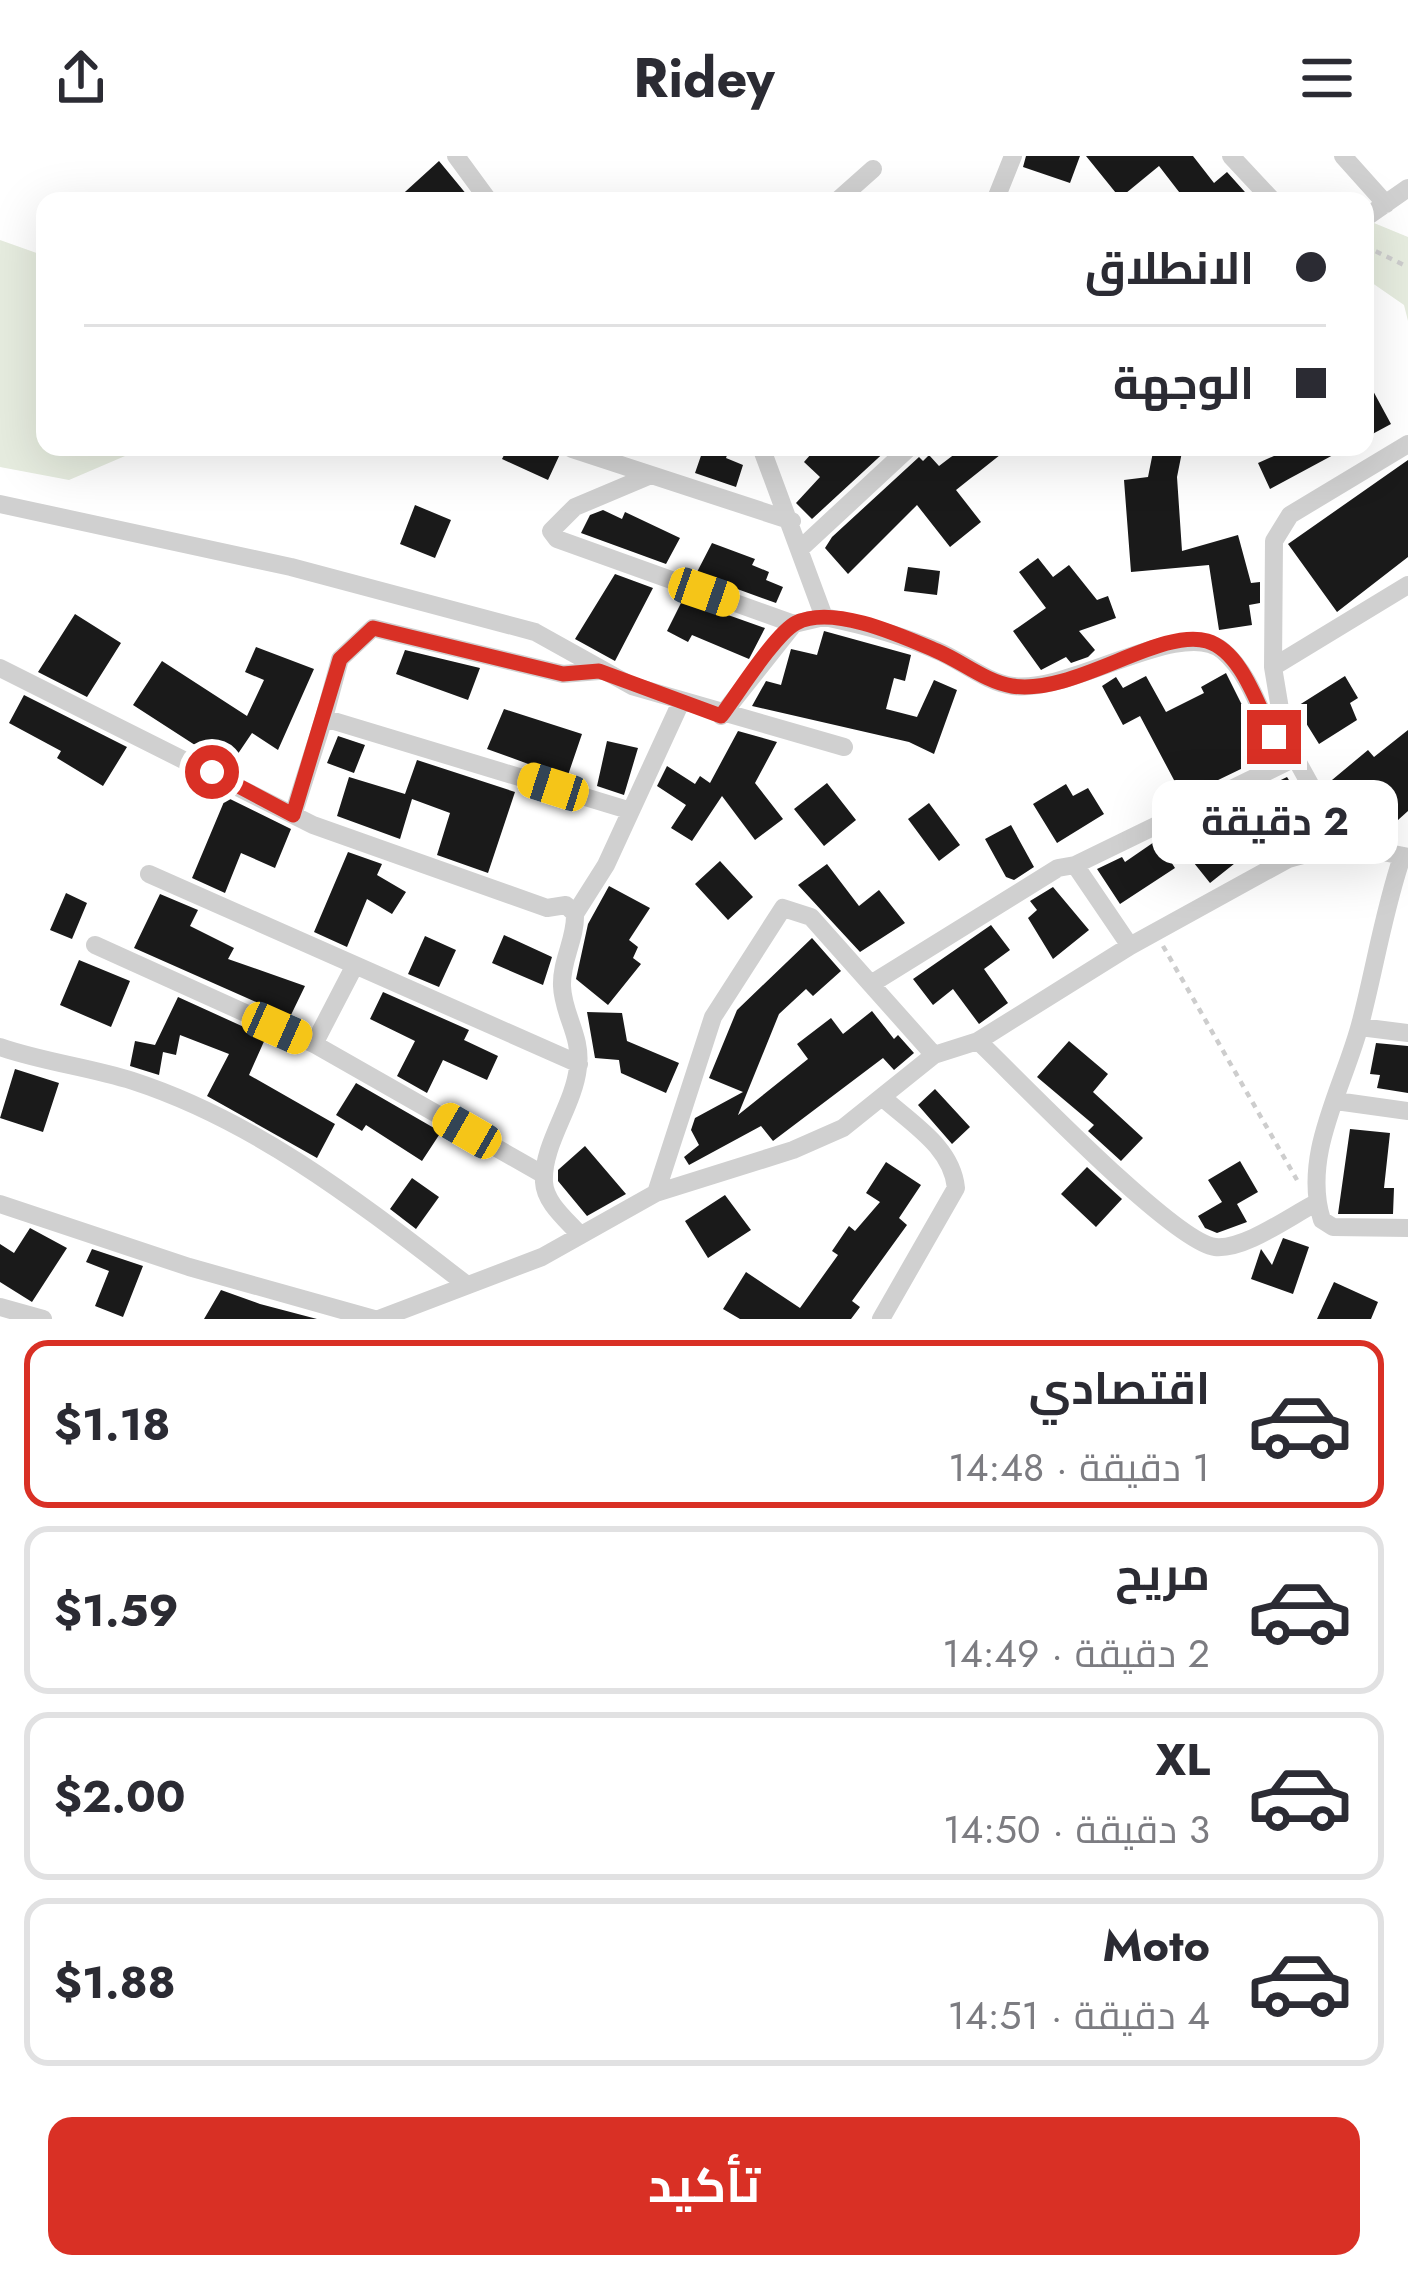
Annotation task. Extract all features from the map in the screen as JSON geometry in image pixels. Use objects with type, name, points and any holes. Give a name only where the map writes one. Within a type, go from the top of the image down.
[{"type":"street","points":[[456,156],[482,192]]},
{"type":"street","points":[[998,192],[1012,156]]},
{"type":"street","points":[[1232,156],[1265,192]]},
{"type":"street","points":[[1343,156],[1386,204]]},
{"type":"street","points":[[847,192],[873,169]]},
{"type":"street","points":[[1374,212],[1408,188]]},
{"type":"street","points":[[1343,844],[1285,739],[1274,667],[1271,562],[1280,526],[1408,443]]},
{"type":"street","points":[[593,456],[791,521]]},
{"type":"street","points":[[762,456],[824,617]]},
{"type":"street","points":[[764,468],[773,456]]},
{"type":"street","points":[[799,550],[900,456]]},
{"type":"street","points":[[651,475],[575,507],[551,531],[557,539],[794,624],[824,617],[938,651],[1007,686],[1036,687],[1088,675],[1171,643],[1205,640],[1222,650],[1244,675],[1274,737],[1285,739]]},
{"type":"street","points":[[0,504],[291,567],[535,632],[599,671],[681,702],[844,748]]},
{"type":"street","points":[[1274,667],[1408,585]]},
{"type":"street","points":[[721,716],[794,624]]},
{"type":"street","points":[[293,815],[340,659],[373,628],[563,674],[599,671]]},
{"type":"street","points":[[0,668],[293,815],[547,908],[566,905],[575,914]]},
{"type":"street","points":[[580,1235],[544,1190],[544,1175],[570,1106],[579,1064],[578,1033],[562,994],[575,914],[606,865],[681,702]]},
{"type":"street","points":[[324,718],[628,811]]},
{"type":"street","points":[[871,984],[1035,878],[1075,866],[1294,758]]},
{"type":"street","points":[[0,1204],[189,1267],[376,1319],[542,1257],[656,1193],[794,1150],[843,1128],[934,1055],[978,1041],[1130,946],[1288,859],[1343,844],[1403,868],[1360,1027],[1320,1149],[1316,1203],[1322,1220],[1333,1227],[1408,1228]]},
{"type":"street","points":[[1075,866],[1130,946]]},
{"type":"street","points":[[149,874],[579,1064]]},
{"type":"street","points":[[656,1193],[712,1017],[783,908],[811,917],[934,1055]]},
{"type":"street","points":[[94,946],[314,1044],[544,1175]]},
{"type":"street","points":[[314,1044],[355,965]]},
{"type":"street","points":[[1360,1027],[1408,1033]]},
{"type":"street","points":[[978,1041],[1149,1203],[1198,1241],[1230,1246],[1316,1203]]},
{"type":"street","points":[[2,1054],[135,1082],[230,1124],[333,1182],[467,1285]]},
{"type":"street","points":[[881,1319],[956,1189],[954,1167],[940,1148],[882,1097]]},
{"type":"street","points":[[1336,1101],[1408,1111]]},
{"type":"street","points":[[425,1301],[440,1319]]},
{"type":"street","points":[[0,1307],[43,1319]]},
{"type":"path","points":[[1374,250],[1408,267]]},
{"type":"path","points":[[1156,932],[1285,1166],[1316,1203]]},
{"type":"shaded area","points":[[1374,223],[1408,237],[1408,321],[1404,305],[1374,284]]},
{"type":"shaded area","points":[[0,240],[36,253],[36,456],[125,456],[69,480],[0,467]]},
{"type":"building","points":[[1026,156],[1080,156],[1070,183],[1023,167]]},
{"type":"building","points":[[1086,156],[1193,156],[1214,183],[1227,172],[1245,192],[1179,192],[1159,166],[1127,192],[1115,192]]},
{"type":"building","points":[[439,161],[465,192],[405,192]]},
{"type":"building","points":[[1374,393],[1391,424],[1374,433]]},
{"type":"building","points":[[504,456],[559,456],[548,480]]},
{"type":"building","points":[[701,456],[727,456],[743,465],[736,487],[695,473]]},
{"type":"building","points":[[809,456],[880,456],[812,519],[796,503],[820,477],[804,462]]},
{"type":"building","points":[[930,456],[939,466],[952,456],[999,456],[956,490],[981,522],[950,547],[917,505],[848,574],[825,548],[832,537],[919,457],[923,461]]},
{"type":"building","points":[[1152,456],[1181,456],[1177,477],[1182,551],[1238,535],[1251,583],[1260,582],[1260,603],[1249,605],[1252,625],[1219,630],[1209,565],[1131,572],[1124,480],[1148,477]]},
{"type":"building","points":[[1274,456],[1331,456],[1270,489],[1258,463]]},
{"type":"building","points":[[1408,460],[1408,557],[1337,612],[1288,544]]},
{"type":"building","points":[[415,505],[451,520],[435,558],[400,544]]},
{"type":"building","points":[[603,510],[622,519],[625,512],[680,538],[666,564],[581,533],[590,515]]},
{"type":"building","points":[[712,543],[755,559],[752,565],[769,572],[766,580],[783,587],[776,603],[696,574]]},
{"type":"building","points":[[1038,558],[1053,577],[1069,565],[1097,600],[1108,596],[1116,618],[1079,631],[1095,650],[1088,657],[1071,663],[1066,657],[1041,670],[1013,631],[1046,608],[1019,572]]},
{"type":"building","points":[[908,567],[940,571],[937,595],[904,591]]},
{"type":"building","points":[[615,574],[653,588],[615,661],[575,639]]},
{"type":"building","points":[[683,599],[765,628],[749,659],[692,635],[688,642],[667,631]]},
{"type":"building","points":[[75,614],[121,643],[87,697],[38,672]]},
{"type":"building","points":[[824,631],[911,655],[905,681],[894,678],[886,709],[917,717],[934,680],[957,690],[934,754],[909,742],[752,706],[766,681],[781,685],[791,649],[817,655]]},
{"type":"building","points":[[256,647],[314,669],[278,750],[252,733],[229,767],[133,705],[162,661],[247,716],[264,680],[245,672]]},
{"type":"building","points":[[405,650],[480,668],[468,700],[396,674]]},
{"type":"building","points":[[1226,673],[1261,743],[1274,753],[1183,797],[1140,716],[1123,725],[1102,686],[1116,677],[1123,688],[1146,676],[1166,712],[1204,693],[1201,687]]},
{"type":"building","points":[[1345,676],[1358,698],[1350,703],[1357,720],[1319,744],[1296,707]]},
{"type":"building","points":[[24,695],[127,747],[103,786],[57,758],[61,751],[9,723]]},
{"type":"building","points":[[504,709],[582,734],[567,778],[487,749]]},
{"type":"building","points":[[1408,730],[1408,811],[1398,820],[1389,810],[1369,826],[1332,780],[1368,750],[1374,757]]},
{"type":"building","points":[[738,731],[777,742],[755,783],[783,819],[755,840],[722,796],[692,841],[671,828],[686,805],[657,786],[667,766],[695,784],[700,776],[710,783]]},
{"type":"building","points":[[338,736],[365,745],[354,773],[327,763]]},
{"type":"building","points":[[607,741],[638,748],[624,795],[597,786]]},
{"type":"building","points":[[417,760],[515,792],[488,873],[437,855],[450,813],[412,799],[400,839],[337,816],[349,777],[405,794]]},
{"type":"building","points":[[1287,777],[1299,796],[1237,837],[1249,852],[1210,883],[1182,848],[1246,797]]},
{"type":"building","points":[[827,783],[856,820],[824,846],[794,809]]},
{"type":"building","points":[[1066,784],[1073,796],[1088,788],[1104,814],[1057,843],[1033,804]]},
{"type":"building","points":[[226,797],[291,829],[275,868],[241,853],[225,893],[192,878]]},
{"type":"building","points":[[929,803],[960,845],[939,861],[908,819]]},
{"type":"building","points":[[1011,825],[1034,867],[1014,880],[1006,877],[985,839]]},
{"type":"building","points":[[1157,840],[1175,868],[1120,904],[1097,869],[1122,857],[1125,862]]},
{"type":"building","points":[[348,852],[382,864],[377,875],[406,892],[392,914],[367,899],[347,947],[314,932]]},
{"type":"building","points":[[720,861],[753,897],[728,920],[695,884]]},
{"type":"building","points":[[827,864],[859,906],[879,890],[905,923],[860,952],[798,885]]},
{"type":"building","points":[[609,886],[650,908],[629,940],[638,947],[633,958],[641,964],[608,1005],[576,979],[588,924]]},
{"type":"building","points":[[1053,887],[1089,930],[1053,959],[1028,918],[1037,910],[1030,901]]},
{"type":"building","points":[[66,893],[87,903],[72,939],[50,930]]},
{"type":"building","points":[[160,894],[198,910],[190,926],[234,948],[228,959],[305,986],[290,1017],[134,948]]},
{"type":"building","points":[[991,925],[1010,950],[984,969],[1008,1003],[979,1024],[953,989],[933,1005],[913,979]]},
{"type":"building","points":[[504,935],[552,957],[543,985],[492,963]]},
{"type":"building","points":[[425,936],[456,950],[439,987],[408,974]]},
{"type":"building","points":[[812,938],[841,971],[813,996],[806,989],[779,1014],[738,1115],[808,1059],[797,1044],[831,1018],[843,1034],[872,1011],[894,1039],[898,1035],[914,1053],[894,1070],[883,1058],[773,1141],[761,1126],[689,1165],[684,1157],[699,1145],[691,1130],[695,1118],[743,1092],[709,1078],[737,1010]]},
{"type":"building","points":[[79,960],[130,981],[111,1027],[60,1005]]},
{"type":"building","points":[[383,992],[469,1030],[464,1040],[498,1056],[487,1080],[443,1060],[427,1093],[397,1076],[415,1041],[370,1019]]},
{"type":"building","points":[[178,997],[266,1037],[249,1075],[335,1124],[317,1158],[207,1096],[229,1054],[180,1035],[176,1055],[163,1052],[159,1075],[130,1066],[135,1041],[155,1045]]},
{"type":"building","points":[[587,1012],[622,1013],[627,1041],[679,1063],[666,1093],[621,1073],[619,1060],[595,1058]]},
{"type":"building","points":[[1069,1041],[1108,1074],[1093,1092],[1143,1138],[1121,1161],[1088,1131],[1094,1125],[1037,1077]]},
{"type":"building","points":[[1376,1043],[1408,1046],[1408,1093],[1377,1088],[1380,1075],[1370,1074]]},
{"type":"building","points":[[15,1069],[59,1083],[43,1132],[0,1118]]},
{"type":"building","points":[[356,1083],[441,1132],[422,1161],[366,1125],[362,1131],[336,1115]]},
{"type":"building","points":[[935,1089],[970,1127],[952,1144],[918,1105]]},
{"type":"building","points":[[1350,1129],[1390,1133],[1384,1188],[1394,1188],[1393,1214],[1338,1214]]},
{"type":"building","points":[[585,1146],[626,1194],[587,1216],[558,1181],[558,1170]]},
{"type":"building","points":[[1240,1161],[1258,1192],[1237,1204],[1247,1222],[1217,1233],[1205,1228],[1198,1216],[1222,1202],[1208,1180]]},
{"type":"building","points":[[886,1162],[921,1185],[899,1218],[907,1225],[852,1301],[860,1307],[851,1319],[740,1319],[723,1309],[746,1272],[800,1308],[838,1255],[832,1251],[849,1226],[855,1231],[880,1202],[866,1193]]},
{"type":"building","points":[[1087,1167],[1122,1199],[1096,1227],[1061,1194]]},
{"type":"building","points":[[412,1178],[439,1197],[416,1229],[390,1209]]},
{"type":"building","points":[[725,1195],[751,1230],[708,1258],[685,1221]]},
{"type":"building","points":[[30,1228],[67,1248],[32,1302],[0,1282],[0,1244],[14,1253]]},
{"type":"building","points":[[1283,1238],[1309,1247],[1293,1294],[1251,1279],[1261,1249],[1272,1265]]},
{"type":"building","points":[[92,1249],[143,1266],[123,1317],[95,1306],[109,1271],[86,1262]]},
{"type":"building","points":[[1334,1282],[1378,1302],[1371,1319],[1317,1319]]},
{"type":"building","points":[[221,1290],[260,1304],[317,1319],[204,1319]]},
{"type":"route","points":[[212,772],[293,815],[340,659],[350,644],[373,628],[563,674],[599,671],[721,716],[794,624],[824,617],[938,651],[1007,686],[1036,687],[1088,675],[1171,643],[1205,640],[1222,650],[1244,675],[1274,737]]}]
